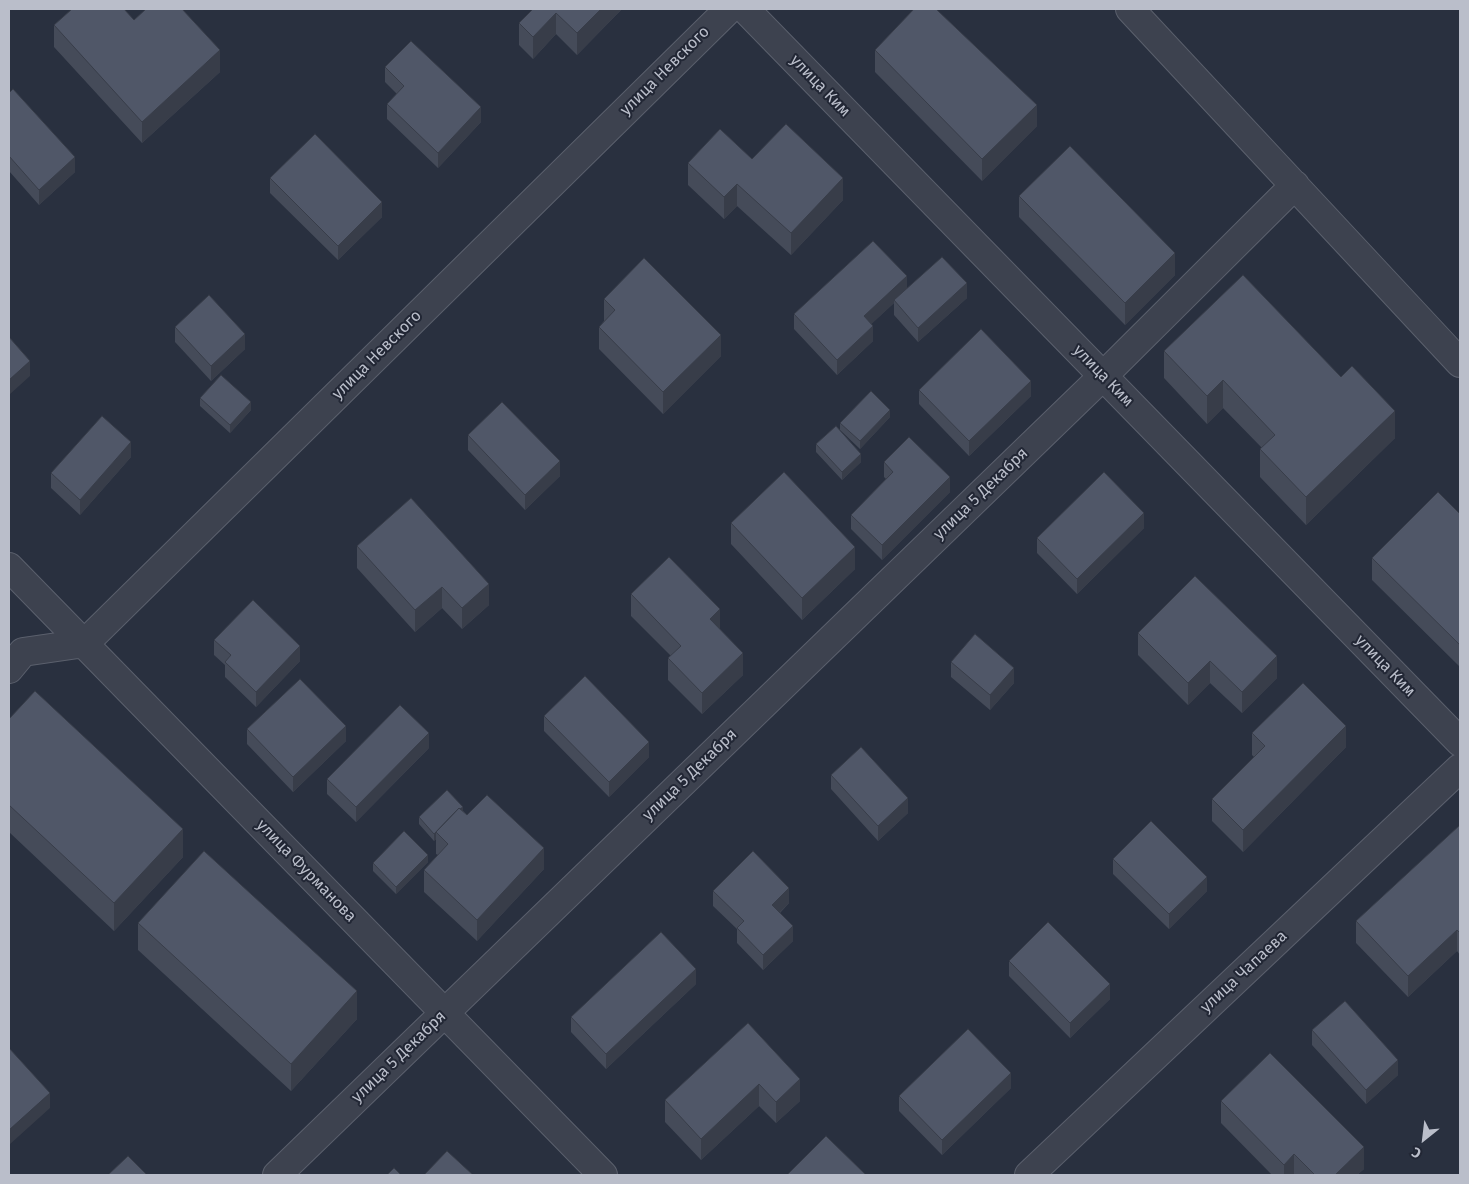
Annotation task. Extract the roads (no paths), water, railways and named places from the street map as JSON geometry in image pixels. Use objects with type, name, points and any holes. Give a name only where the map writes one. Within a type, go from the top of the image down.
[{"type":"street","name":"улица Невского","points":[[84,643],[729,9]]},
{"type":"street","name":"улица Ким","points":[[745,9],[1460,742]]},
{"type":"street","points":[[1130,9],[1460,363]]},
{"type":"street","name":"улица 5 Декабря","points":[[277,1175],[1103,376],[1295,186]]},
{"type":"street","name":"улица Фурманова","points":[[9,567],[603,1175]]},
{"type":"street","points":[[9,669],[23,652],[84,643]]},
{"type":"street","name":"улица Чапаева","points":[[1029,1175],[1460,768]]}]
